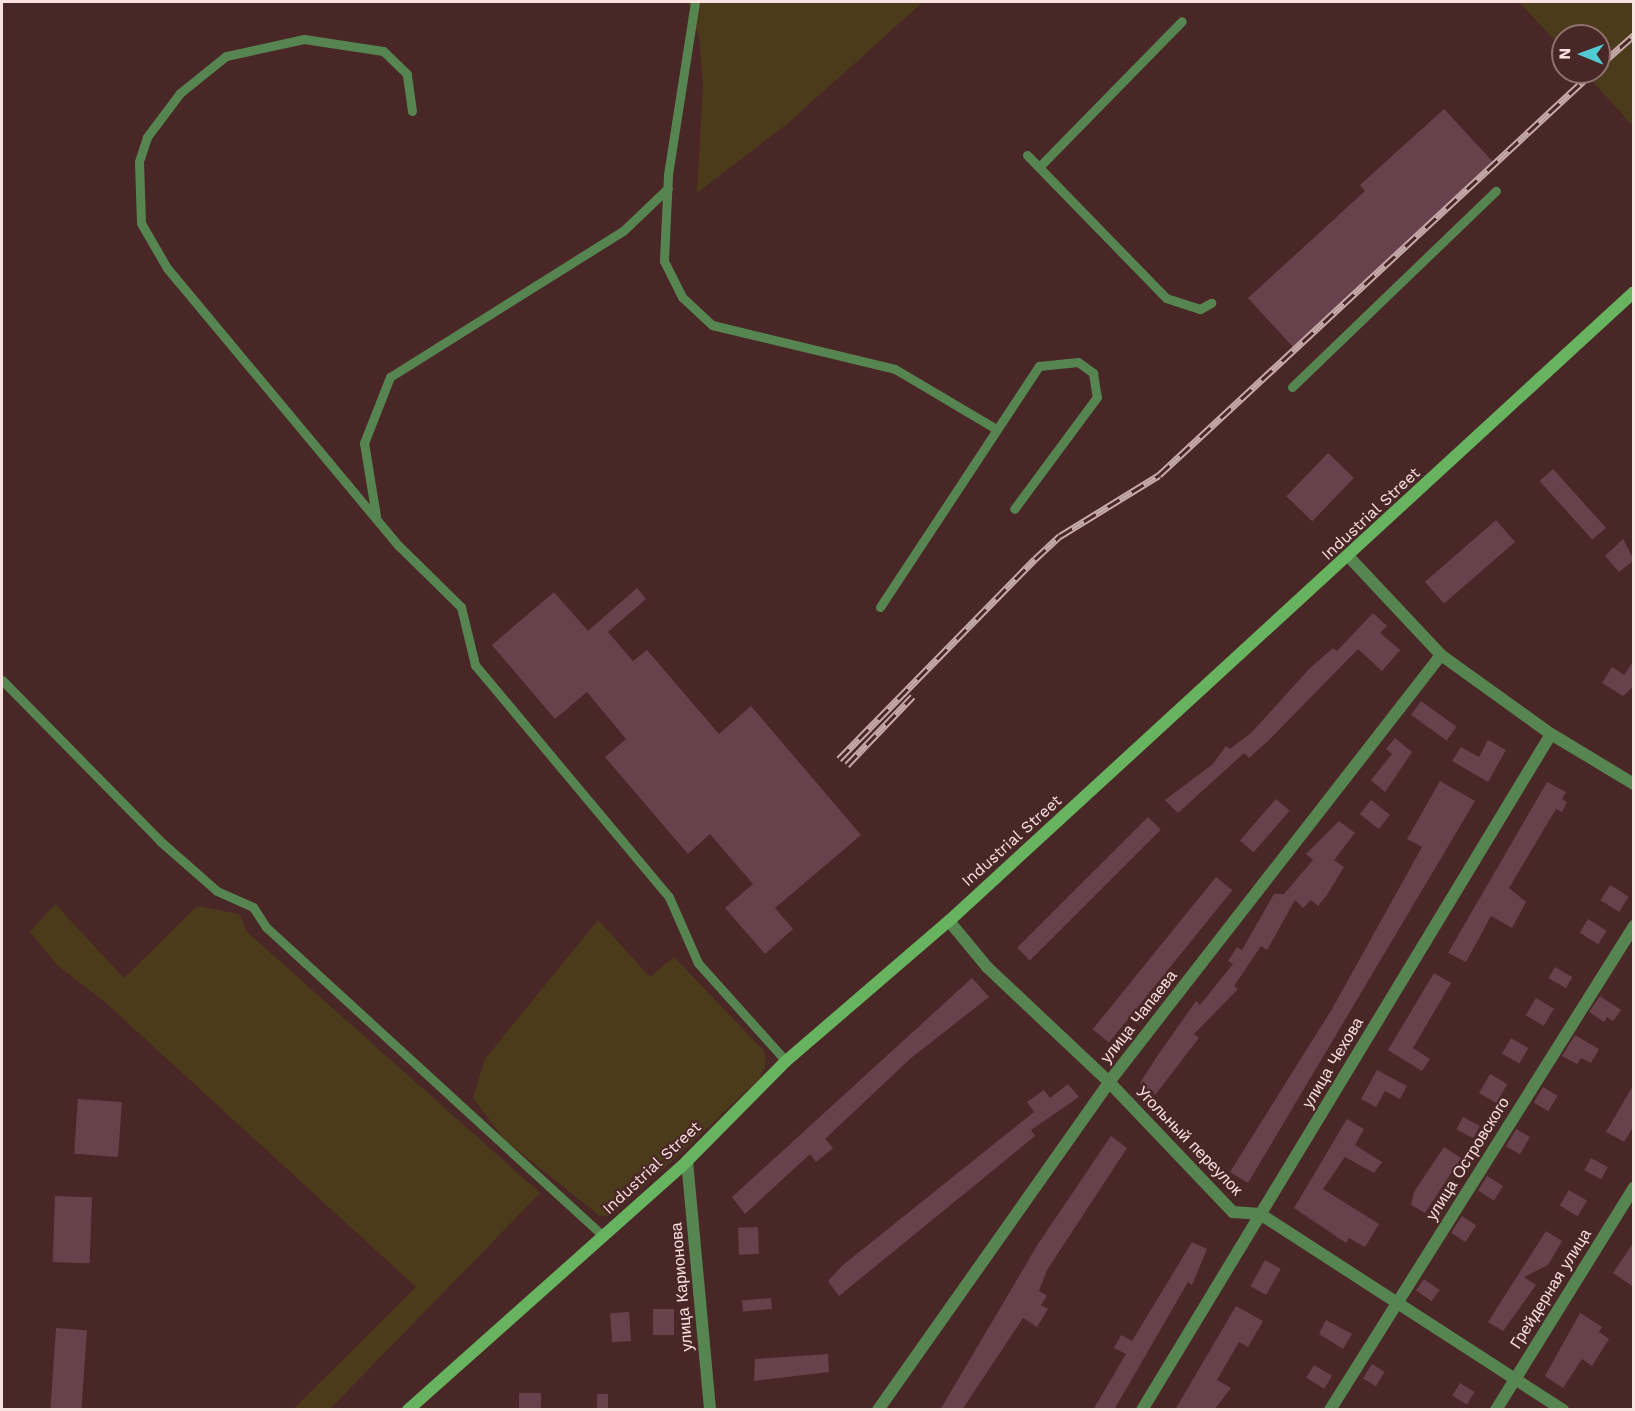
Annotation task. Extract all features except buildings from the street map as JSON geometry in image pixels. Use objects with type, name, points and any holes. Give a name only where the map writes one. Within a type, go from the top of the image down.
[{"type":"street","name":"Industrial Street","points":[[408,1410],[687,1161],[786,1062],[949,921],[1349,557],[1634,292]]},
{"type":"street","points":[[1349,557],[1441,655],[1551,734],[1634,784]]},
{"type":"street","name":"улица Чапаева","points":[[878,1410],[1109,1082],[1441,655]]},
{"type":"street","name":"улица Чехова","points":[[1142,1410],[1551,734]]},
{"type":"street","name":"Угольный переулок","points":[[949,921],[987,967],[1109,1082],[1233,1212],[1260,1214],[1397,1305],[1563,1410]]},
{"type":"street","name":"улица Островского","points":[[1330,1410],[1634,926]]},
{"type":"street","name":"улица Карионова","points":[[687,1161],[710,1410]]},
{"type":"street","name":"Грейдерная улица","points":[[1497,1410],[1634,1187]]},
{"type":"lane","points":[[694,2],[668,188],[664,261],[682,297],[712,325],[895,369],[996,429]]},
{"type":"lane","points":[[1040,167],[1182,21]]},
{"type":"lane","points":[[412,111],[406,74],[383,51],[335,41],[277,41],[226,56],[202,71],[147,137],[139,162],[141,223],[152,247],[376,519],[461,608],[475,665],[669,897],[698,963],[786,1062]]},
{"type":"lane","points":[[1027,155],[1166,298],[1200,309],[1211,303]]},
{"type":"lane","points":[[376,519],[364,443],[390,377],[623,231],[668,188]]},
{"type":"lane","points":[[1292,387],[1496,191]]},
{"type":"lane","points":[[880,607],[1039,366],[1071,361],[1093,373],[1098,383],[1090,410],[1014,509]]},
{"type":"lane","points":[[2,680],[160,841],[218,891],[253,907],[266,927],[603,1236]]},
{"type":"shaded area","points":[[688,2],[923,2],[788,123],[697,193],[703,85],[699,37]]},
{"type":"shaded area","points":[[1519,2],[1633,2],[1633,126],[1595,84],[1611,84],[1611,24],[1551,24],[1551,36]]},
{"type":"shaded area","points":[[55,904],[124,978],[197,906],[240,914],[246,931],[540,1193],[330,1409],[293,1409],[416,1287],[105,1002],[58,966],[30,932]]},
{"type":"shaded area","points":[[598,920],[650,977],[674,957],[764,1051],[766,1064],[760,1078],[610,1216],[600,1216],[505,1140],[473,1098],[485,1059]]},
{"type":"railway","points":[[1611,55],[1634,35]]},
{"type":"railway","points":[[839,759],[1060,536],[1159,475],[1580,84]]},
{"type":"railway","points":[[847,765],[913,696]]}]
